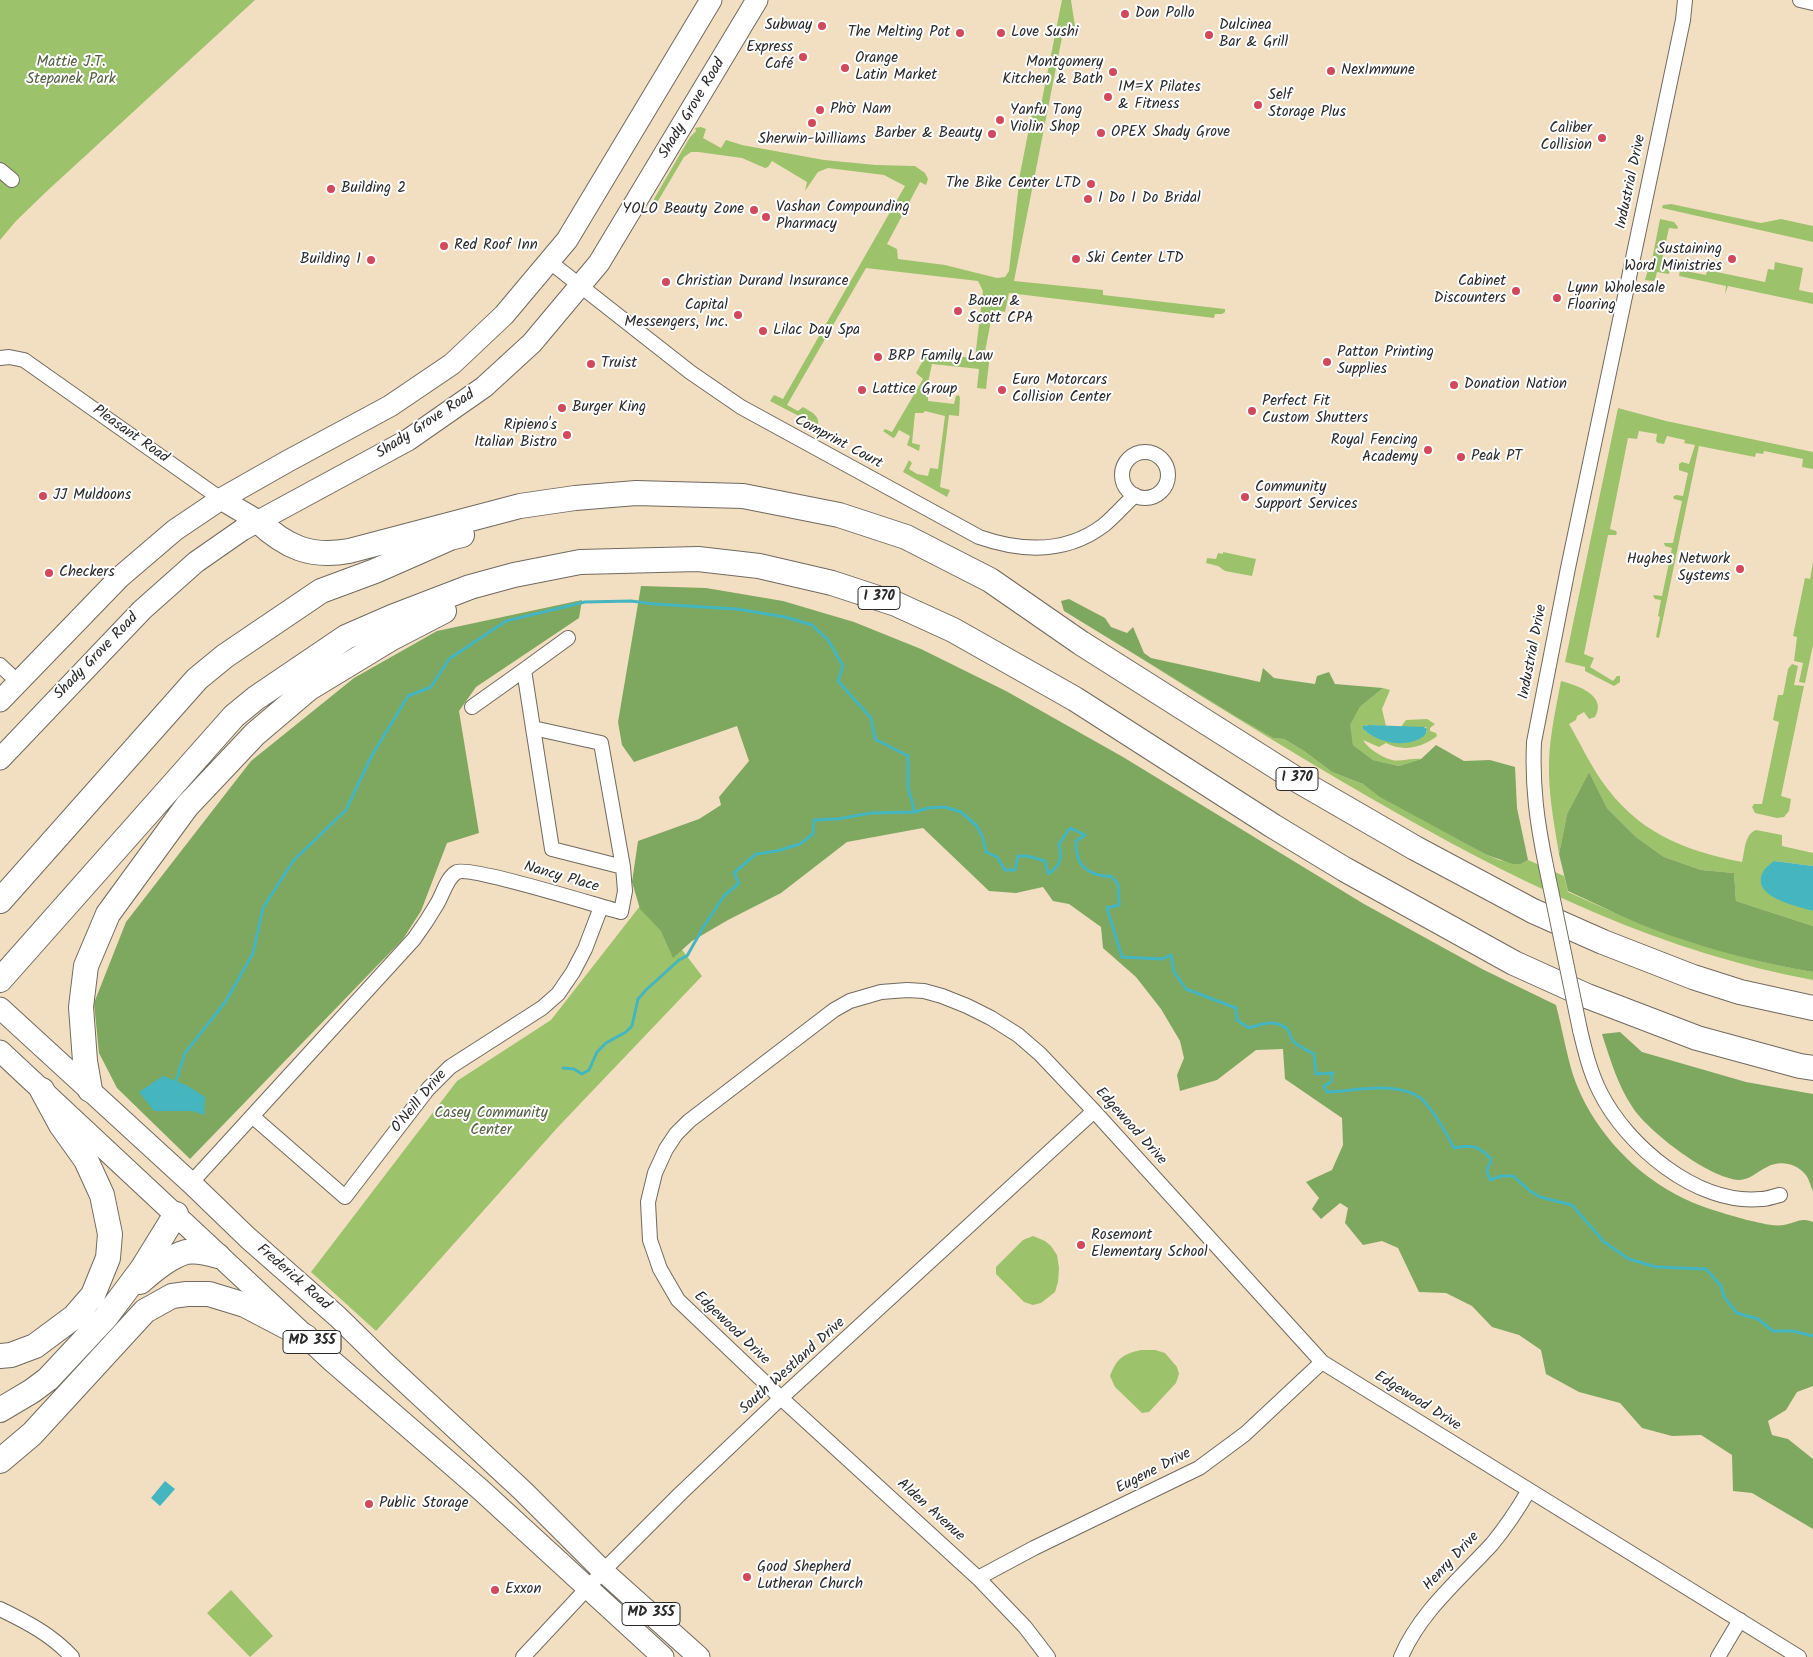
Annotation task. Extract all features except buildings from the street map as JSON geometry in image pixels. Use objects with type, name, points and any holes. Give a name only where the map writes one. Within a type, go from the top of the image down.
[{"type":"highway","points":[[258,521],[290,546],[333,554],[520,506],[575,498],[636,493],[743,496],[839,515],[906,537],[990,580],[1081,642]]},
{"type":"highway","name":"I 370","points":[[0,901],[197,679],[225,656],[320,591],[375,571],[450,538],[575,509],[700,506],[768,515],[846,532],[915,555],[1081,642],[1299,781],[1415,848],[1534,911],[1603,942],[1693,978],[1740,992],[1813,1008]]},
{"type":"highway","name":"I 370","points":[[1,979],[234,716],[256,698],[346,637],[392,616],[470,587],[514,575],[580,562],[698,558],[759,566],[832,583],[896,604],[953,630],[1066,694],[1328,859],[1514,963],[1586,996],[1697,1038],[1813,1068]]},
{"type":"highway","points":[[90,1090],[85,1060],[81,1007],[86,966],[108,914],[187,806],[255,734],[308,689],[392,638],[514,575]]},
{"type":"highway","points":[[0,1356],[35,1346],[74,1316],[93,1295],[108,1258],[110,1234],[102,1195],[86,1160],[61,1125],[42,1090]]},
{"type":"highway","points":[[0,1410],[32,1391],[48,1378],[106,1317],[142,1270],[176,1214]]},
{"type":"highway","points":[[122,1296],[160,1266],[187,1252],[218,1256]]},
{"type":"highway","points":[[0,1461],[32,1434],[145,1311],[172,1296],[209,1294],[245,1305],[306,1337]]},
{"type":"main road","points":[[0,700],[120,577],[175,530],[221,499],[374,416],[452,364],[504,315],[567,240],[711,0]]},
{"type":"main road","name":"Shady Grove Road","points":[[0,759],[142,610],[196,562],[258,521],[408,440],[475,394],[532,343],[581,287],[599,263],[756,0]]},
{"type":"main road","name":"Pleasant Road","points":[[221,499],[258,521]]},
{"type":"main road","name":"Frederick Road","points":[[0,1008],[191,1183],[248,1238],[338,1317],[523,1491],[604,1572]]},
{"type":"main road","name":"MD 355","points":[[0,1051],[361,1388],[481,1490],[662,1657]]},
{"type":"main road","points":[[176,1214],[191,1183]]},
{"type":"main road","name":"MD 355","points":[[604,1572],[699,1657]]},
{"type":"street","name":"Industrial Drive","points":[[1685,0],[1683,20],[1568,568],[1534,742],[1532,768],[1535,808],[1580,1030],[1592,1076],[1608,1107],[1633,1139],[1656,1161],[1699,1186],[1742,1199],[1762,1199],[1780,1195]]},
{"type":"street","points":[[1800,0],[1813,3]]},
{"type":"street","points":[[0,170],[12,180]]},
{"type":"street","name":"Comprint Court","points":[[550,262],[697,377],[741,408],[979,536],[996,543],[1028,548],[1045,548],[1067,543],[1094,532],[1135,495]]},
{"type":"street","name":"Pleasant Road","points":[[0,358],[9,357],[24,360],[221,499]]},
{"type":"street","points":[[472,708],[568,638]]},
{"type":"street","points":[[0,666],[18,682]]},
{"type":"street","name":"Nancy Place","points":[[524,670],[552,849],[623,867]]},
{"type":"street","name":"Nancy Place","points":[[252,1116],[414,939],[438,903],[450,878],[457,872],[465,870],[495,876],[621,912],[625,891],[623,867],[600,743],[533,728]]},
{"type":"street","name":"O'Neill Drive","points":[[252,1116],[345,1197],[428,1089],[450,1067],[542,1008],[558,994],[574,972],[601,906]]},
{"type":"street","name":"Edgewood Drive","points":[[781,1398],[678,1300],[660,1269],[650,1240],[648,1202],[655,1173],[666,1149],[676,1134],[689,1121],[834,1010],[850,1001],[881,992],[924,991],[942,996],[992,1018],[1018,1035],[1040,1054],[1322,1362],[1799,1657]]},
{"type":"street","name":"South Westland Drive","points":[[523,1657],[681,1493],[781,1398],[1094,1111]]},
{"type":"street","points":[[191,1183],[252,1116]]},
{"type":"street","name":"Eugene Drive","points":[[978,1578],[1034,1548],[1199,1468],[1245,1434],[1322,1362]]},
{"type":"street","name":"Alden Avenue","points":[[781,1398],[978,1578],[1025,1627],[1048,1657]]},
{"type":"street","name":"Henry Drive","points":[[1401,1657],[1426,1614],[1494,1542],[1529,1490]]},
{"type":"street","points":[[0,1610],[44,1632],[72,1657]]},
{"type":"street","points":[[1718,1657],[1740,1620]]},
{"type":"green space","name":"Mattie J.T. Stepanek Park","points":[[0,0],[255,0],[46,192],[16,221],[0,240]]},
{"type":"green space","points":[[1062,0],[1071,0],[1075,26],[1074,28],[1064,27],[1014,281],[1103,290],[1103,295],[1225,309],[1225,312],[1215,314],[1214,318],[1009,293],[1005,312],[996,310],[992,315],[985,352],[990,354],[986,389],[977,388],[979,369],[932,364],[926,391],[928,393],[928,401],[954,404],[956,396],[960,397],[959,416],[949,415],[940,487],[950,490],[947,497],[903,472],[909,460],[912,463],[909,469],[917,474],[928,476],[930,468],[938,469],[945,416],[925,411],[923,413],[915,413],[912,443],[920,445],[919,451],[907,445],[910,436],[899,430],[893,438],[883,431],[885,429],[892,432],[923,379],[916,373],[926,355],[975,358],[983,291],[978,281],[866,268],[787,405],[798,411],[803,407],[812,412],[818,419],[818,426],[770,401],[774,395],[783,399],[905,186],[884,175],[828,168],[818,172],[805,191],[807,182],[772,161],[765,168],[742,158],[691,152],[684,157],[658,201],[654,202],[654,199],[690,137],[696,131],[695,128],[701,127],[706,129],[703,138],[721,148],[726,140],[742,145],[824,160],[876,165],[915,166],[925,173],[928,179],[926,185],[920,182],[887,244],[897,249],[898,259],[945,265],[997,278],[1005,277],[1009,271],[1020,174],[1032,113],[1039,115]]},
{"type":"green space","points":[[1671,204],[1761,223],[1781,219],[1813,226],[1813,242],[1662,208],[1663,205]]},
{"type":"green space","points":[[1660,219],[1674,222],[1678,227],[1677,229],[1669,228],[1662,260],[1671,263],[1669,274],[1657,272],[1655,280],[1645,280],[1648,270],[1650,270]]},
{"type":"green space","points":[[1775,262],[1803,268],[1799,290],[1813,293],[1813,304],[1728,286],[1725,294],[1726,286],[1679,276],[1680,270],[1706,275],[1707,270],[1765,282],[1768,269],[1774,270]]},
{"type":"green space","points":[[1618,408],[1666,421],[1813,452],[1813,469],[1802,467],[1803,459],[1764,451],[1763,454],[1756,453],[1755,457],[1699,446],[1659,638],[1656,637],[1661,600],[1655,599],[1653,596],[1662,596],[1672,548],[1665,546],[1664,543],[1673,543],[1682,501],[1673,497],[1676,495],[1683,496],[1688,473],[1679,470],[1679,464],[1682,462],[1689,464],[1695,445],[1684,443],[1685,440],[1667,436],[1664,444],[1658,443],[1656,441],[1657,434],[1639,431],[1637,439],[1628,438],[1610,529],[1617,533],[1616,535],[1608,535],[1584,654],[1594,658],[1590,667],[1613,681],[1617,676],[1620,676],[1620,682],[1614,686],[1585,671],[1585,667],[1565,662]]},
{"type":"green space","points":[[1223,552],[1256,559],[1252,576],[1225,571],[1218,566],[1206,563],[1207,558],[1216,559],[1218,553],[1223,554]]},
{"type":"green space","points":[[1813,562],[1813,645],[1805,683],[1799,682],[1803,663],[1794,661],[1797,637],[1793,636],[1805,578],[1810,579]]},
{"type":"green space","points":[[641,586],[706,588],[783,601],[854,622],[921,649],[1006,691],[1123,757],[1364,904],[1482,969],[1556,1005],[1573,1075],[1580,1093],[1613,1144],[1642,1172],[1658,1184],[1683,1198],[1728,1215],[1775,1225],[1784,1225],[1801,1220],[1813,1222],[1813,1386],[1797,1392],[1786,1410],[1768,1421],[1772,1435],[1788,1439],[1813,1459],[1813,1529],[1752,1493],[1733,1491],[1732,1455],[1701,1435],[1672,1436],[1642,1428],[1620,1403],[1579,1392],[1546,1374],[1541,1350],[1519,1335],[1492,1327],[1472,1306],[1446,1293],[1419,1292],[1398,1248],[1382,1241],[1363,1245],[1345,1223],[1348,1208],[1340,1203],[1321,1219],[1312,1209],[1319,1198],[1306,1182],[1332,1170],[1343,1145],[1342,1118],[1285,1079],[1283,1049],[1256,1050],[1217,1080],[1180,1091],[1177,1075],[1184,1058],[1180,1041],[1161,1009],[1136,977],[1103,948],[1101,927],[1069,904],[1053,901],[1043,887],[1016,893],[989,891],[923,828],[847,842],[781,893],[692,941],[673,958],[661,931],[640,909],[632,882],[638,841],[699,819],[721,805],[719,797],[749,761],[737,726],[634,762],[622,745],[618,722]]},
{"type":"green space","points":[[1069,599],[1105,618],[1111,627],[1127,633],[1133,627],[1144,653],[1151,658],[1260,682],[1263,668],[1274,678],[1315,684],[1317,676],[1329,672],[1335,684],[1383,688],[1360,707],[1350,725],[1353,745],[1373,760],[1399,766],[1421,759],[1436,745],[1464,761],[1490,760],[1515,767],[1517,808],[1528,860],[1521,864],[1513,864],[1487,855],[1380,797],[1363,784],[1332,772],[1304,751],[1284,739],[1273,738],[1237,717],[1064,611],[1061,601]]},
{"type":"green space","points":[[582,600],[579,618],[476,687],[459,711],[479,833],[447,843],[421,911],[403,939],[190,1159],[117,1088],[99,1053],[94,1003],[126,922],[251,761],[354,678],[437,631]]},
{"type":"green space","points":[[1140,658],[1273,738],[1284,739],[1332,772],[1363,784],[1390,802],[1487,855],[1499,860],[1521,864],[1528,860],[1564,876],[1568,892],[1628,918],[1718,950],[1813,972],[1813,980],[1758,968],[1705,953],[1601,915],[1550,893],[1500,869],[1369,797]]},
{"type":"green space","points":[[1792,664],[1798,666],[1794,685],[1804,686],[1781,796],[1791,799],[1789,811],[1784,817],[1777,818],[1755,813],[1752,807],[1754,804],[1762,804],[1779,722],[1773,720],[1778,695],[1783,695],[1788,669]]},
{"type":"green space","points":[[1561,681],[1582,688],[1594,697],[1598,709],[1595,717],[1589,719],[1584,712],[1569,724],[1601,780],[1615,798],[1646,826],[1662,836],[1681,844],[1742,862],[1747,839],[1756,830],[1782,835],[1782,846],[1813,853],[1813,866],[1774,861],[1774,897],[1813,911],[1813,926],[1736,901],[1734,873],[1701,870],[1664,857],[1636,837],[1607,808],[1589,772],[1567,814],[1559,854],[1550,796],[1549,761]]},
{"type":"green space","points":[[1383,688],[1390,690],[1382,709],[1386,726],[1366,725],[1363,728],[1366,732],[1427,732],[1426,727],[1401,727],[1406,720],[1427,719],[1435,724],[1430,728],[1430,731],[1436,733],[1437,736],[1419,746],[1406,748],[1386,743],[1379,747],[1363,740],[1376,752],[1392,760],[1421,759],[1399,766],[1373,760],[1353,745],[1349,726],[1360,707]]},
{"type":"green space","points":[[1589,772],[1607,808],[1636,837],[1664,857],[1701,870],[1734,873],[1736,901],[1813,926],[1813,972],[1758,961],[1687,941],[1643,925],[1568,891],[1559,854],[1567,814]]},
{"type":"green space","name":"Casey Community Center","points":[[640,906],[657,917],[702,976],[558,1127],[376,1331],[311,1272],[457,1081],[551,1020]]},
{"type":"green space","points":[[1620,1032],[1642,1052],[1746,1082],[1813,1094],[1813,1191],[1806,1176],[1801,1170],[1792,1165],[1782,1163],[1772,1165],[1750,1177],[1739,1180],[1712,1171],[1697,1163],[1666,1141],[1633,1108],[1619,1082],[1602,1034]]},
{"type":"green space","points":[[1033,1236],[1051,1246],[1057,1255],[1059,1268],[1055,1292],[1041,1303],[1033,1305],[1024,1302],[996,1274],[996,1267],[1023,1240]]},
{"type":"green space","points":[[1141,1350],[1155,1350],[1165,1353],[1177,1367],[1179,1374],[1176,1383],[1149,1412],[1142,1413],[1115,1387],[1110,1376],[1121,1358]]},
{"type":"green space","points":[[231,1590],[273,1636],[250,1657],[207,1613]]},
{"type":"water","points":[[1363,726],[1424,727],[1427,729],[1424,736],[1417,740],[1396,743],[1382,740],[1363,729]]},
{"type":"water","points":[[1774,861],[1813,866],[1813,911],[1777,899],[1763,888],[1761,881],[1763,872]]},
{"type":"water","points":[[163,1076],[186,1085],[205,1097],[204,1115],[192,1111],[154,1111],[139,1092]]},
{"type":"water","points":[[165,1481],[175,1489],[160,1506],[151,1498]]},
{"type":"waterway","points":[[176,1081],[185,1053],[226,1001],[253,953],[263,908],[293,861],[346,810],[371,757],[408,696],[431,687],[449,659],[506,621],[585,602],[631,601],[737,609],[785,617],[812,625],[828,640],[843,666],[838,681],[871,718],[875,739],[908,756],[908,788],[915,812]]},
{"type":"waterway","points":[[563,1068],[574,1069],[582,1074],[589,1070],[597,1052],[606,1043],[626,1032],[632,1026],[638,999],[679,960],[687,956],[724,896],[739,883],[734,873],[756,854],[777,851],[800,844],[813,834],[814,820],[838,819],[871,813],[915,812],[928,808],[945,807],[961,812],[977,826],[983,838],[986,852],[997,857],[1005,870],[1015,870],[1018,856],[1027,856],[1045,861],[1048,874],[1060,861],[1059,844],[1070,828],[1085,835],[1076,841],[1077,855],[1083,866],[1096,874],[1111,876],[1118,884],[1119,905],[1107,908],[1122,957],[1162,959],[1171,955],[1174,972],[1186,989],[1236,1008],[1237,1020],[1249,1028],[1274,1023],[1284,1026],[1293,1041],[1314,1054],[1316,1074],[1333,1073],[1331,1082],[1324,1086],[1327,1092],[1386,1088],[1398,1089],[1419,1097],[1433,1113],[1454,1148],[1474,1147],[1491,1159],[1487,1171],[1490,1180],[1501,1176],[1513,1176],[1540,1197],[1572,1205],[1604,1242],[1629,1259],[1656,1267],[1706,1269],[1721,1286],[1724,1297],[1737,1313],[1758,1319],[1773,1331],[1793,1331],[1813,1336]]},
{"type":"place","name":"Don Pollo","points":[[1125,14]]},
{"type":"place","name":"Subway","points":[[822,26]]},
{"type":"place","name":"The Melting Pot","points":[[960,33]]},
{"type":"place","name":"Love Sushi","points":[[1001,33]]},
{"type":"place","name":"Dulcinea Bar & Grill","points":[[1209,35]]},
{"type":"place","name":"Express Café","points":[[803,57]]},
{"type":"place","name":"Orange Latin Market","points":[[845,68]]},
{"type":"place","name":"NexImmune","points":[[1331,71]]},
{"type":"place","name":"Montgomery Kitchen & Bath","points":[[1113,72]]},
{"type":"place","name":"IM=X Pilates & Fitness","points":[[1108,97]]},
{"type":"place","name":"Self Storage Plus","points":[[1258,105]]},
{"type":"place","name":"Phở Nam","points":[[820,110]]},
{"type":"place","name":"Yanfu Tong Violin Shop","points":[[1000,120]]},
{"type":"place","name":"Sherwin-Williams","points":[[812,123]]},
{"type":"place","name":"OPEX Shady Grove","points":[[1101,133]]},
{"type":"place","name":"Barber & Beauty","points":[[992,134]]},
{"type":"place","name":"Caliber Collision","points":[[1602,138]]},
{"type":"place","name":"The Bike Center LTD","points":[[1091,184]]},
{"type":"place","name":"Building 2","points":[[331,189]]},
{"type":"place","name":"I Do I Do Bridal","points":[[1088,199]]},
{"type":"place","name":"YOLO Beauty Zone","points":[[754,210]]},
{"type":"place","name":"Vashan Compounding Pharmacy","points":[[766,217]]},
{"type":"place","name":"Red Roof Inn","points":[[444,246]]},
{"type":"place","name":"Ski Center LTD","points":[[1076,259]]},
{"type":"place","name":"Sustaining Word Ministries","points":[[1732,259]]},
{"type":"place","name":"Building 1","points":[[371,260]]},
{"type":"place","name":"Christian Durand Insurance","points":[[666,282]]},
{"type":"place","name":"Cabinet Discounters","points":[[1516,291]]},
{"type":"place","name":"Lynn Wholesale Flooring","points":[[1557,298]]},
{"type":"place","name":"Bauer & Scott CPA","points":[[958,311]]},
{"type":"place","name":"Capital Messengers, Inc.","points":[[738,315]]},
{"type":"place","name":"Lilac Day Spa","points":[[763,331]]},
{"type":"place","name":"BRP Family Law","points":[[878,357]]},
{"type":"place","name":"Patton Printing Supplies","points":[[1327,362]]},
{"type":"place","name":"Truist","points":[[591,364]]},
{"type":"place","name":"Donation Nation","points":[[1454,385]]},
{"type":"place","name":"Lattice Group","points":[[862,390]]},
{"type":"place","name":"Euro Motorcars Collision Center","points":[[1002,390]]},
{"type":"place","name":"Burger King","points":[[562,408]]},
{"type":"place","name":"Perfect Fit Custom Shutters","points":[[1252,411]]},
{"type":"place","name":"Ripieno's Italian Bistro","points":[[567,435]]},
{"type":"place","name":"Royal Fencing Academy","points":[[1428,450]]},
{"type":"place","name":"Peak PT","points":[[1461,457]]},
{"type":"place","name":"JJ Muldoons","points":[[43,496]]},
{"type":"place","name":"Community Support Services","points":[[1245,497]]},
{"type":"place","name":"Hughes Network Systems","points":[[1740,569]]},
{"type":"place","name":"Checkers","points":[[49,573]]},
{"type":"place","name":"Rosemont Elementary School","points":[[1081,1245]]},
{"type":"place","name":"Public Storage","points":[[369,1504]]},
{"type":"place","name":"Good Shepherd Lutheran Church","points":[[747,1577]]},
{"type":"place","name":"Exxon","points":[[495,1590]]}]
